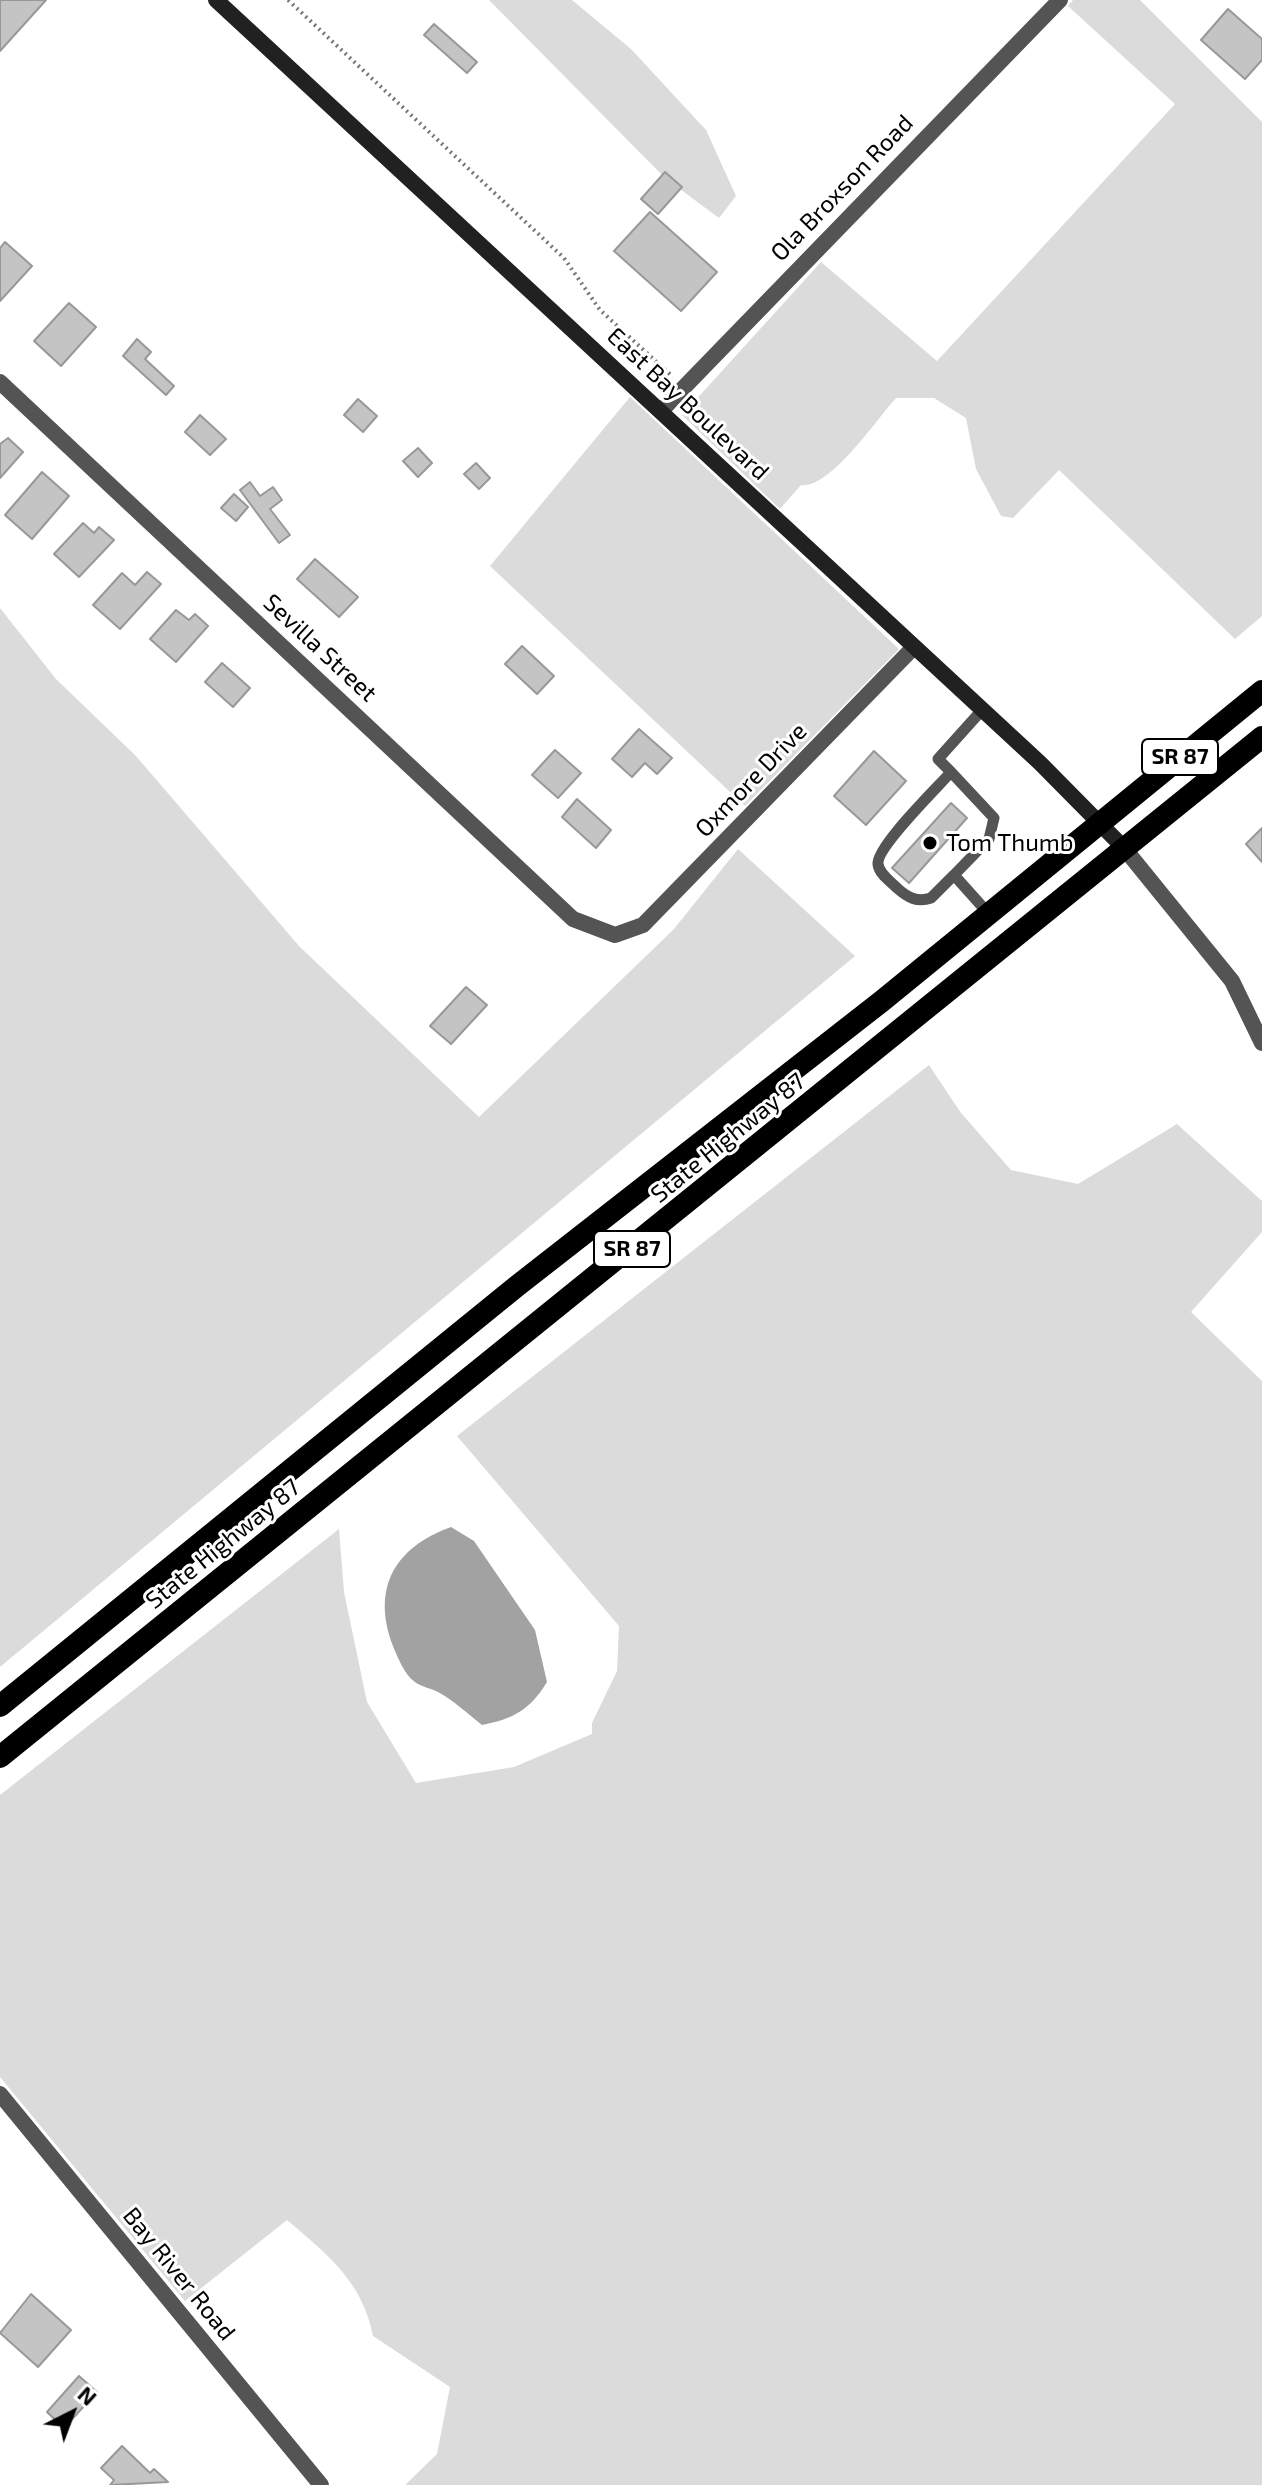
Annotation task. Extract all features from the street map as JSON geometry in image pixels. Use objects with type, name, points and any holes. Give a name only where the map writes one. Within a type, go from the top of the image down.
[{"type":"highway","name":"SR 87","points":[[0,1706],[517,1286],[988,913],[1262,691]]},
{"type":"highway","name":"State Highway 87","points":[[0,1757],[1262,737]]},
{"type":"main road","name":"East Bay Boulevard","points":[[216,0],[982,710],[1124,848]]},
{"type":"street","name":"Ola Broxson Road","points":[[661,411],[1060,0]]},
{"type":"street","name":"Sevilla Street","points":[[0,382],[573,919],[615,935]]},
{"type":"street","name":"Oxmore Drive","points":[[615,935],[643,925],[914,647]]},
{"type":"street","points":[[1124,848],[1232,981],[1262,1043]]},
{"type":"street","name":"Bay River Road","points":[[0,2094],[321,2485]]},
{"type":"lane","points":[[951,772],[884,847],[878,865],[881,872],[905,895],[918,900],[931,898],[989,839],[994,818],[951,772],[938,759],[982,710]]},
{"type":"lane","points":[[954,875],[988,913]]},
{"type":"path","points":[[288,0],[564,258],[600,310],[684,387]]},
{"type":"shaded area","points":[[489,0],[572,0],[631,49],[706,130],[736,196],[719,218],[665,178]]},
{"type":"shaded area","points":[[1073,0],[1140,0],[1262,122],[1262,616],[1235,639],[1059,470],[1013,518],[1001,516],[976,469],[966,418],[934,398],[896,398],[839,465],[813,483],[801,485],[780,509],[682,415],[821,262],[937,361],[1175,104],[1068,6]]},
{"type":"shaded area","points":[[630,397],[899,649],[745,806],[490,566]]},
{"type":"shaded area","points":[[0,608],[56,679],[136,756],[299,946],[479,1117],[674,929],[738,849],[855,956],[0,1667]]},
{"type":"shaded area","points":[[929,1065],[961,1113],[1011,1170],[1078,1184],[1177,1124],[1262,1201],[1262,1232],[1191,1312],[1262,1381],[1262,2485],[405,2485],[437,2454],[450,2387],[373,2336],[361,2300],[329,2257],[287,2220],[185,2301],[0,2077],[0,1795],[339,1529],[344,1592],[367,1702],[416,1783],[514,1767],[592,1734],[592,1723],[617,1671],[619,1626],[457,1436]]},
{"type":"shaded area","points":[[451,1527],[474,1541],[535,1630],[547,1682],[520,1712],[482,1725],[444,1695],[411,1679],[397,1656],[387,1625],[387,1588],[402,1558],[432,1535]]},
{"type":"building","points":[[0,0],[46,0],[0,51]]},
{"type":"building","points":[[1228,9],[1262,39],[1262,60],[1245,79],[1201,40]]},
{"type":"building","points":[[434,24],[477,62],[467,73],[424,35]]},
{"type":"building","points":[[665,172],[682,187],[658,214],[641,199]]},
{"type":"building","points":[[650,212],[717,272],[681,311],[614,251]]},
{"type":"building","points":[[5,242],[32,266],[0,301],[0,248]]},
{"type":"building","points":[[69,303],[96,327],[61,366],[34,341]]},
{"type":"building","points":[[137,339],[151,352],[145,359],[174,386],[166,395],[123,356]]},
{"type":"building","points":[[358,399],[377,416],[363,432],[344,415]]},
{"type":"building","points":[[200,415],[226,439],[210,455],[185,432]]},
{"type":"building","points":[[8,438],[23,452],[0,478],[0,444]]},
{"type":"building","points":[[418,448],[432,463],[418,477],[403,461]]},
{"type":"building","points":[[476,463],[490,478],[479,489],[464,474]]},
{"type":"building","points":[[42,472],[69,496],[32,539],[5,515]]},
{"type":"building","points":[[250,482],[260,496],[273,487],[282,500],[270,509],[290,535],[279,543],[240,490]]},
{"type":"building","points":[[234,494],[248,507],[236,521],[221,508]]},
{"type":"building","points":[[83,523],[94,533],[99,527],[114,540],[79,577],[54,554]]},
{"type":"building","points":[[315,559],[358,597],[339,617],[297,579]]},
{"type":"building","points":[[147,572],[161,584],[120,629],[93,605],[122,573],[135,585]]},
{"type":"building","points":[[176,610],[189,620],[195,614],[208,626],[176,662],[150,639]]},
{"type":"building","points":[[522,646],[554,676],[537,694],[505,664]]},
{"type":"building","points":[[222,663],[250,688],[233,707],[205,682]]},
{"type":"building","points":[[639,729],[672,758],[657,774],[645,763],[632,777],[612,759]]},
{"type":"building","points":[[555,750],[581,773],[558,798],[532,775]]},
{"type":"building","points":[[874,751],[906,781],[866,825],[834,796]]},
{"type":"building","points":[[577,799],[611,830],[596,848],[562,817]]},
{"type":"building","name":"Tom Thumb","points":[[951,803],[967,818],[909,883],[892,868]]},
{"type":"building","points":[[1262,828],[1262,862],[1246,844]]},
{"type":"building","points":[[466,987],[487,1005],[451,1044],[430,1026]]},
{"type":"building","points":[[31,2294],[71,2330],[38,2367],[0,2333]]},
{"type":"building","points":[[79,2376],[97,2392],[64,2428],[47,2412]]},
{"type":"building","points":[[122,2446],[150,2473],[154,2469],[168,2482],[110,2485],[114,2480],[101,2468]]},
{"type":"place","name":"Tom Thumb","points":[[930,843]]}]
